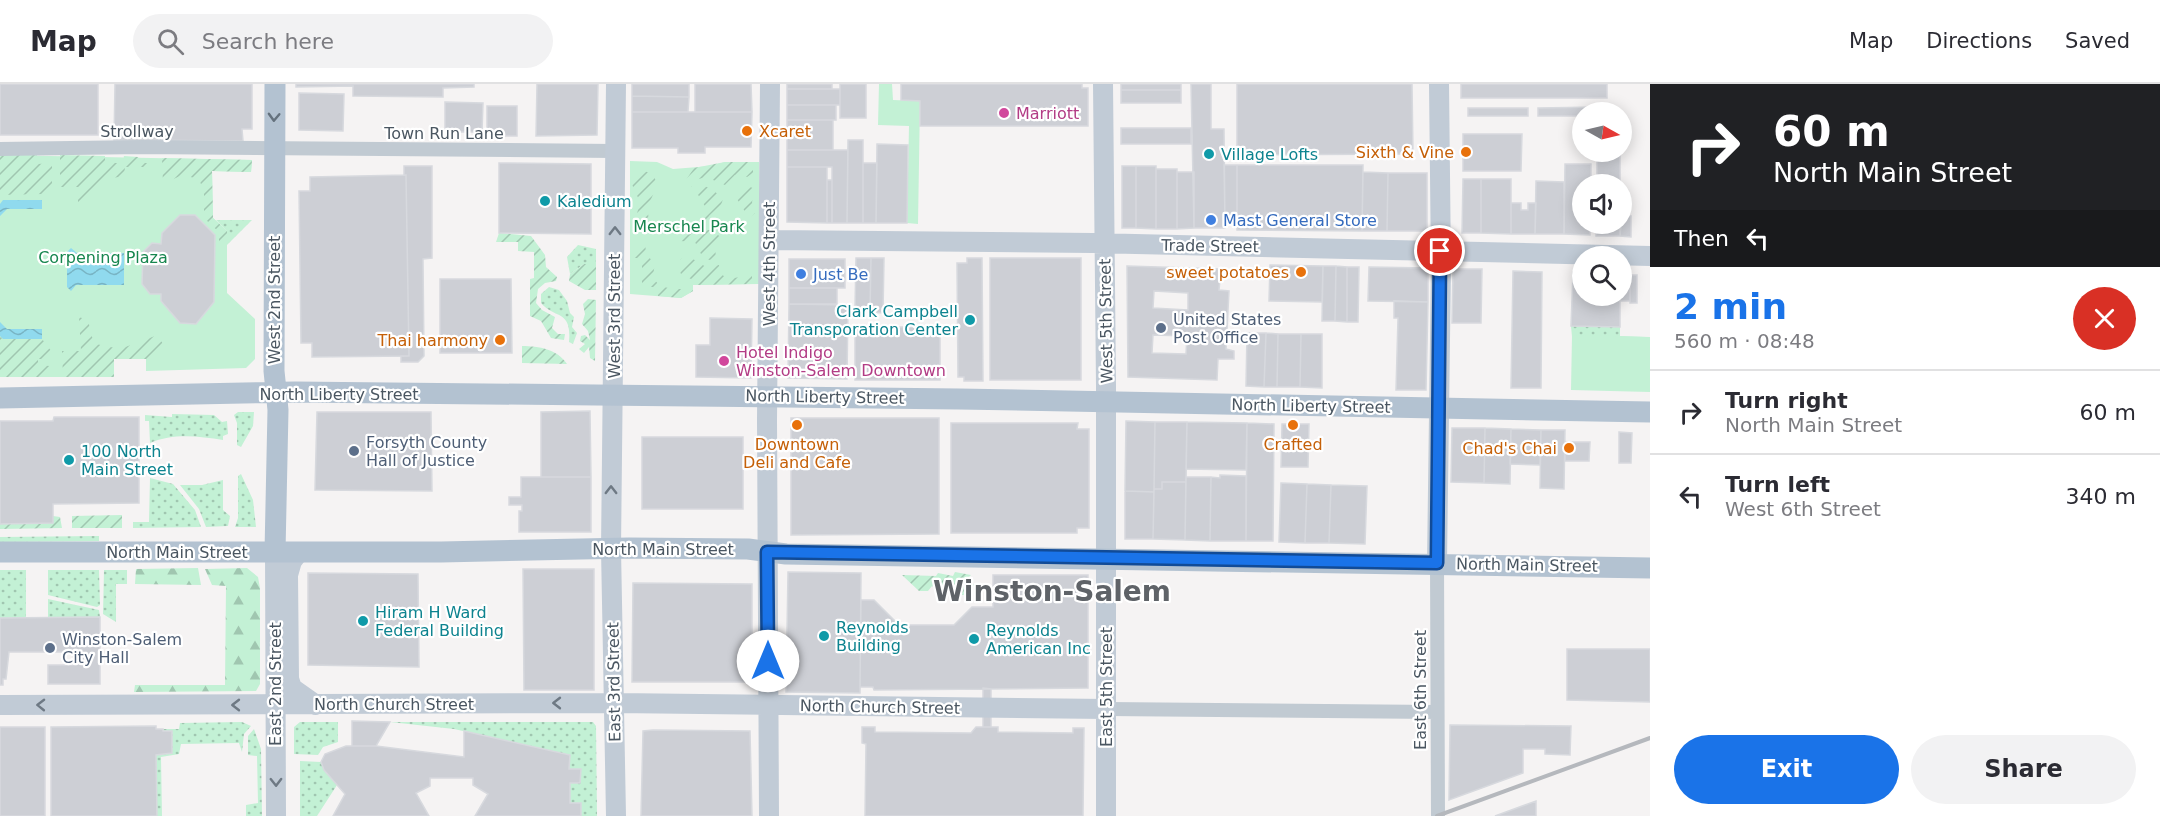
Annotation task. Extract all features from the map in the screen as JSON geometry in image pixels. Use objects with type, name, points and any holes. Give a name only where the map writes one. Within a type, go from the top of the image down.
[{"type":"main road","name":"West 2nd Street","points":[[275,84],[275,552]]},
{"type":"main road","name":"North Liberty Street","points":[[0,398],[276,394],[613,395],[1106,401],[1650,412]]},
{"type":"main road","name":"North Main Street","points":[[0,552],[748,549],[767,552],[1650,568]]},
{"type":"street","name":"West 3rd Street","points":[[611,549],[616,84]]},
{"type":"street","name":"West 4th Street","points":[[769,816],[767,552],[770,84]]},
{"type":"street","name":"West 5th Street","points":[[1103,84],[1106,557]]},
{"type":"street","points":[[1437,563],[1439,84]]},
{"type":"street","name":"Strollway","points":[[0,149],[142,147],[274,150]]},
{"type":"street","name":"Town Run Lane","points":[[274,150],[615,151]]},
{"type":"street","name":"Trade Street","points":[[770,240],[1105,243],[1650,256]]},
{"type":"street","name":"East 3rd Street","points":[[611,549],[616,703],[616,816]]},
{"type":"street","name":"East 2nd Street","points":[[275,552],[276,816]]},
{"type":"street","name":"East 2nd Street","points":[[299,552],[288,575],[289,679],[295,691],[316,705]]},
{"type":"street","name":"East 5th Street","points":[[1106,557],[1106,816]]},
{"type":"street","name":"East 6th Street","points":[[1437,563],[1437,816]]},
{"type":"street","name":"North Church Street","points":[[0,705],[616,703],[1437,712]]},
{"type":"green space","points":[[879,84],[892,84],[893,100],[920,101],[918,224],[907,223],[909,126],[878,125]]},
{"type":"green space","name":"Corpening Plaza","points":[[0,155],[252,160],[251,172],[212,171],[213,218],[227,231],[227,293],[255,319],[255,359],[246,368],[146,371],[146,359],[114,359],[114,377],[0,377]]},
{"type":"green space","points":[[0,155],[37,155],[38,164],[52,163],[52,184],[42,194],[0,195]]},
{"type":"green space","points":[[60,155],[105,156],[105,163],[123,163],[124,156],[138,157],[141,163],[151,163],[151,171],[148,167],[125,167],[124,176],[101,180],[88,201],[78,205],[78,187],[60,187]]},
{"type":"green space","points":[[162,158],[252,160],[251,172],[212,171],[213,218],[227,231],[227,245],[219,253],[219,232],[204,218],[204,192],[199,179],[182,175],[163,184]]},
{"type":"green space","name":"Merschel Park","points":[[630,161],[657,162],[673,169],[711,166],[725,162],[759,162],[759,284],[693,285],[693,291],[681,298],[630,294]]},
{"type":"green space","points":[[725,162],[753,162],[753,173],[747,177],[735,175],[725,185],[706,177],[695,180],[691,187],[684,183],[694,168]]},
{"type":"green space","points":[[641,170],[650,173],[656,182],[648,210],[648,227],[645,233],[639,235],[633,229],[640,202],[630,180],[634,172]]},
{"type":"green space","points":[[704,186],[712,189],[723,199],[721,205],[709,216],[708,230],[716,231],[720,238],[715,248],[716,257],[710,260],[703,258],[695,242],[680,241],[693,225],[701,222],[706,208],[697,193]]},
{"type":"green space","points":[[748,186],[755,189],[752,202],[755,213],[749,218],[737,199],[742,189]]},
{"type":"green space","points":[[216,220],[252,220],[227,245],[227,231]]},
{"type":"green space","points":[[499,233],[531,236],[545,255],[546,267],[557,277],[556,281],[545,283],[538,289],[536,303],[542,310],[555,317],[552,328],[558,334],[565,334],[564,340],[551,338],[541,321],[530,316],[530,279],[534,278],[534,252],[518,251],[518,242],[496,242]]},
{"type":"green space","points":[[645,242],[646,253],[655,265],[655,280],[671,289],[693,289],[693,291],[681,298],[658,296],[657,287],[642,287],[642,258],[632,258],[635,247]]},
{"type":"green space","points":[[578,245],[596,249],[596,264],[584,264],[570,274],[567,257]]},
{"type":"green space","points":[[688,256],[706,267],[719,265],[721,274],[728,279],[752,275],[752,284],[693,285],[691,279],[681,274],[678,267],[681,259]]},
{"type":"green space","points":[[584,264],[596,264],[596,290],[585,290],[569,281],[570,274]]},
{"type":"green space","points":[[549,287],[559,290],[574,317],[572,327],[577,333],[573,344],[569,342],[568,324],[565,319],[541,303],[541,294]]},
{"type":"green space","points":[[588,299],[596,300],[595,361],[590,358],[589,347],[584,353],[579,349],[585,344],[580,341],[581,336],[585,335],[590,340],[588,331],[582,324],[585,314],[583,304]]},
{"type":"green space","points":[[79,317],[88,320],[96,344],[120,349],[155,336],[162,342],[163,349],[158,359],[114,359],[114,377],[63,377],[62,351],[81,351]]},
{"type":"green space","points":[[1571,326],[1620,327],[1620,336],[1646,337],[1572,337]]},
{"type":"green space","points":[[1572,335],[1650,337],[1650,392],[1571,390]]},
{"type":"green space","points":[[0,336],[3,339],[42,339],[52,352],[53,359],[38,359],[38,365],[50,366],[50,377],[0,377]]},
{"type":"green space","points":[[522,346],[547,349],[567,364],[522,363]]},
{"type":"green space","points":[[238,412],[254,412],[253,426],[241,447],[237,445],[237,423],[234,415]]},
{"type":"green space","points":[[172,414],[214,415],[222,422],[227,421],[228,434],[223,436],[223,440],[177,437],[150,443],[149,421],[145,421],[145,415],[172,417]]},
{"type":"green space","points":[[241,474],[253,500],[256,527],[235,527],[238,518],[238,476]]},
{"type":"green space","points":[[150,478],[173,484],[195,510],[201,527],[133,528],[133,522],[149,522]]},
{"type":"green space","points":[[223,480],[223,510],[230,516],[228,526],[206,527],[199,509],[180,485],[202,485]]},
{"type":"green space","points":[[122,515],[122,528],[72,528],[72,516]]},
{"type":"green space","points":[[53,516],[60,517],[62,528],[0,529],[0,524],[53,523]]},
{"type":"green space","points":[[99,536],[99,541],[0,542],[0,537]]},
{"type":"green space","points":[[198,568],[201,585],[135,584],[136,569]]},
{"type":"green space","points":[[247,568],[258,577],[260,588],[260,684],[256,691],[134,692],[135,685],[225,685],[226,586],[212,585],[205,569]]},
{"type":"green space","points":[[0,570],[26,570],[26,618],[0,618]]},
{"type":"green space","points":[[48,570],[99,570],[100,605],[97,607],[48,595]]},
{"type":"green space","points":[[104,570],[127,570],[127,584],[116,584],[116,622],[103,614]]},
{"type":"green space","points":[[955,572],[971,575],[968,578],[974,585],[965,595],[959,595],[953,589],[948,594],[941,594],[932,586],[928,591],[919,591],[902,575],[936,576],[938,573],[953,576]]},
{"type":"green space","points":[[48,599],[99,610],[100,617],[48,618]]},
{"type":"green space","points":[[242,722],[251,726],[244,734],[242,752],[239,743],[181,744],[179,754],[161,757],[162,816],[157,816],[156,755],[162,755],[163,729],[179,729],[180,723]]},
{"type":"green space","points":[[300,722],[338,722],[338,742],[323,747],[318,755],[294,754],[294,727]]},
{"type":"green space","points":[[390,722],[593,722],[596,726],[597,816],[581,816],[580,803],[570,803],[570,783],[580,783],[581,770],[569,769],[570,755],[454,729]]},
{"type":"green space","points":[[254,729],[261,749],[262,816],[246,816],[246,805],[258,803],[257,756],[248,755],[248,736]]},
{"type":"green space","points":[[300,761],[321,762],[326,773],[337,785],[317,816],[300,816]]},
{"type":"water","points":[[3,200],[42,200],[42,209],[7,209],[0,216],[0,204]]},
{"type":"water","points":[[71,248],[77,253],[124,253],[124,285],[76,285],[71,291],[67,287],[67,252]]},
{"type":"water","points":[[0,322],[7,329],[42,329],[42,339],[3,339],[0,336]]},
{"type":"building","points":[[0,84],[98,84],[98,135],[0,135]]},
{"type":"building","points":[[115,84],[252,84],[252,129],[242,129],[243,141],[114,140]]},
{"type":"building","points":[[296,84],[474,84],[474,87],[443,88],[443,97],[353,96],[353,86],[296,87]]},
{"type":"building","points":[[537,84],[598,84],[597,135],[536,136]]},
{"type":"building","points":[[632,84],[689,84],[689,97],[632,96]]},
{"type":"building","points":[[695,84],[751,84],[752,112],[695,112]]},
{"type":"building","points":[[787,84],[832,84],[832,89],[787,89]]},
{"type":"building","points":[[840,84],[866,84],[866,118],[840,118]]},
{"type":"building","name":"Marriott","points":[[901,84],[1082,84],[1082,88],[1088,88],[1088,126],[920,126],[920,101],[901,100]]},
{"type":"building","points":[[1121,84],[1181,84],[1181,90],[1121,90]]},
{"type":"building","name":"Village Lofts","points":[[1191,84],[1211,84],[1211,129],[1224,129],[1225,228],[1194,228]]},
{"type":"building","points":[[1237,84],[1412,84],[1413,154],[1237,155]]},
{"type":"building","points":[[1461,84],[1607,84],[1607,98],[1461,98]]},
{"type":"building","points":[[787,89],[840,89],[840,105],[787,105]]},
{"type":"building","points":[[1121,90],[1181,90],[1181,103],[1121,103]]},
{"type":"building","points":[[299,93],[344,94],[343,131],[299,130]]},
{"type":"building","points":[[632,96],[689,97],[688,112],[632,112]]},
{"type":"building","points":[[445,102],[483,103],[482,132],[445,132]]},
{"type":"building","points":[[787,105],[836,105],[836,120],[787,120]]},
{"type":"building","points":[[487,106],[517,106],[517,136],[487,136]]},
{"type":"building","points":[[1572,107],[1572,116],[1538,116],[1538,108]]},
{"type":"building","points":[[1468,108],[1528,108],[1528,116],[1468,116]]},
{"type":"building","points":[[632,112],[752,112],[751,147],[705,147],[705,153],[678,153],[678,148],[632,148]]},
{"type":"building","points":[[787,120],[833,120],[833,150],[787,150]]},
{"type":"building","points":[[1121,128],[1191,128],[1191,144],[1121,144]]},
{"type":"building","points":[[1463,134],[1522,134],[1521,171],[1463,171]]},
{"type":"building","points":[[848,140],[863,140],[863,223],[847,223]]},
{"type":"building","points":[[877,144],[908,145],[907,223],[876,223]]},
{"type":"building","points":[[787,150],[848,150],[847,223],[832,223],[832,167],[787,167]]},
{"type":"building","points":[[1597,162],[1620,162],[1620,174],[1597,174]]},
{"type":"building","name":"Kaledium","points":[[499,163],[591,164],[591,234],[499,233]]},
{"type":"building","points":[[863,163],[877,163],[876,223],[863,223]]},
{"type":"building","points":[[1565,164],[1591,164],[1591,174],[1572,174],[1572,234],[1590,235],[1564,234]]},
{"type":"building","points":[[1224,165],[1237,165],[1237,220],[1225,220]]},
{"type":"building","points":[[1237,165],[1363,165],[1362,231],[1237,230]]},
{"type":"building","points":[[404,166],[432,166],[432,258],[423,259],[424,356],[418,362],[401,362],[401,356],[409,356]]},
{"type":"building","points":[[1122,166],[1136,166],[1136,228],[1122,228]]},
{"type":"building","points":[[1136,166],[1156,166],[1156,229],[1136,228]]},
{"type":"building","points":[[787,167],[827,167],[827,223],[787,222]]},
{"type":"building","points":[[1156,169],[1177,169],[1177,229],[1156,229]]},
{"type":"building","points":[[1177,172],[1194,172],[1194,228],[1177,229]]},
{"type":"building","points":[[1363,172],[1388,173],[1387,231],[1362,231]]},
{"type":"building","points":[[1388,173],[1427,173],[1427,231],[1387,231]]},
{"type":"building","points":[[406,175],[409,356],[312,357],[312,343],[301,343],[299,191],[310,191],[310,177]]},
{"type":"building","points":[[1463,179],[1481,179],[1481,233],[1462,233]]},
{"type":"building","points":[[1481,179],[1511,179],[1511,234],[1481,233]]},
{"type":"building","points":[[827,180],[832,180],[832,223],[827,223]]},
{"type":"building","points":[[1536,181],[1564,182],[1564,234],[1535,234]]},
{"type":"building","points":[[1511,203],[1521,203],[1521,210],[1528,210],[1528,203],[1536,203],[1535,234],[1511,234]]},
{"type":"building","points":[[180,215],[195,215],[215,235],[214,302],[196,324],[180,323],[161,301],[161,294],[150,294],[142,284],[143,252],[152,243],[161,244],[162,233]]},
{"type":"building","points":[[1596,234],[1620,234],[1620,236],[1596,236]]},
{"type":"building","points":[[1620,234],[1631,234],[1631,237],[1620,236]]},
{"type":"building","points":[[856,258],[871,258],[870,309],[855,308]]},
{"type":"building","points":[[871,258],[884,258],[883,313],[870,312]]},
{"type":"building","name":"Clark Campbell Transporation Center","points":[[967,258],[982,258],[983,381],[964,381],[964,377],[958,377],[957,263],[967,263]]},
{"type":"building","points":[[990,258],[1081,258],[1081,380],[990,380]]},
{"type":"building","points":[[789,259],[845,259],[845,288],[789,288]]},
{"type":"building","points":[[1270,265],[1323,266],[1322,302],[1269,301]]},
{"type":"building","points":[[1127,266],[1221,269],[1219,290],[1229,291],[1226,349],[1234,351],[1234,359],[1218,359],[1217,380],[1128,377]],"holes":[[[1154,291],[1188,293],[1188,310],[1153,308]],[[1153,335],[1187,336],[1186,354],[1152,353]]]},
{"type":"building","points":[[1323,266],[1336,266],[1335,321],[1322,321]]},
{"type":"building","points":[[1336,266],[1347,267],[1347,322],[1335,321]]},
{"type":"building","points":[[1347,267],[1359,267],[1358,322],[1347,322]]},
{"type":"building","points":[[1369,267],[1428,268],[1428,302],[1368,301]]},
{"type":"building","points":[[1453,269],[1482,269],[1481,323],[1452,323]]},
{"type":"building","points":[[1513,271],[1542,272],[1541,388],[1511,388]]},
{"type":"building","points":[[1632,275],[1637,275],[1637,303],[1632,303]]},
{"type":"building","points":[[440,279],[511,279],[512,353],[440,353]]},
{"type":"building","points":[[789,288],[837,288],[837,304],[789,304]]},
{"type":"building","points":[[1572,299],[1572,306],[1620,306],[1620,327],[1571,326]]},
{"type":"building","points":[[1394,301],[1428,302],[1426,390],[1396,390],[1398,318],[1394,318]]},
{"type":"building","points":[[789,304],[848,305],[847,379],[788,378]]},
{"type":"building","name":"Hotel Indigo Winston-Salem Downtown","points":[[710,318],[752,319],[751,378],[696,377],[696,345],[710,345]]},
{"type":"building","points":[[855,327],[940,327],[940,380],[855,380]]},
{"type":"building","points":[[1247,333],[1266,333],[1264,387],[1246,386]]},
{"type":"building","points":[[1266,333],[1278,334],[1277,387],[1264,387]]},
{"type":"building","points":[[1278,334],[1301,334],[1300,387],[1277,387]]},
{"type":"building","points":[[1301,334],[1322,334],[1322,388],[1300,387]]},
{"type":"building","points":[[590,411],[591,477],[541,477],[541,412]]},
{"type":"building","points":[[317,412],[431,412],[432,491],[315,490]]},
{"type":"building","name":"100 North Main Street","points":[[54,417],[139,417],[139,503],[53,504],[53,523],[0,524],[0,421],[53,421]]},
{"type":"building","points":[[791,418],[939,418],[939,534],[791,535]]},
{"type":"building","points":[[1126,421],[1155,422],[1154,492],[1125,491]]},
{"type":"building","points":[[1155,422],[1187,422],[1186,482],[1162,482],[1162,489],[1154,489]]},
{"type":"building","points":[[1187,422],[1247,423],[1246,470],[1186,469]]},
{"type":"building","points":[[951,423],[1078,423],[1077,429],[1089,429],[1089,528],[1077,528],[1077,533],[951,533]]},
{"type":"building","points":[[1247,423],[1274,424],[1273,541],[1246,541]]},
{"type":"building","points":[[1282,424],[1309,424],[1308,467],[1281,467]]},
{"type":"building","points":[[1452,428],[1485,428],[1484,483],[1451,482]]},
{"type":"building","points":[[1485,428],[1511,429],[1510,484],[1484,483]]},
{"type":"building","points":[[1511,429],[1541,430],[1540,465],[1510,464]]},
{"type":"building","points":[[1541,430],[1565,430],[1564,489],[1540,488]]},
{"type":"building","points":[[1619,432],[1632,433],[1631,463],[1619,463]]},
{"type":"building","points":[[642,437],[743,437],[743,509],[642,509]]},
{"type":"building","points":[[1565,442],[1590,442],[1589,461],[1565,461]]},
{"type":"building","points":[[1220,475],[1246,476],[1246,541],[1210,541],[1211,477],[1220,478]]},
{"type":"building","points":[[521,477],[591,477],[591,532],[519,532],[519,511],[522,511],[522,505],[509,505],[509,497],[521,497]]},
{"type":"building","points":[[1186,477],[1211,477],[1210,541],[1185,540]]},
{"type":"building","points":[[1162,482],[1186,482],[1185,540],[1153,539],[1154,489],[1162,489]]},
{"type":"building","points":[[1281,483],[1307,484],[1305,543],[1279,542]]},
{"type":"building","points":[[1307,484],[1331,485],[1329,543],[1305,543]]},
{"type":"building","points":[[1331,485],[1367,486],[1365,544],[1329,543]]},
{"type":"building","points":[[1125,491],[1154,492],[1153,539],[1125,539]]},
{"type":"building","points":[[523,569],[594,569],[594,690],[524,690]]},
{"type":"building","name":"Reynolds Building","points":[[788,572],[861,573],[860,693],[786,692]]},
{"type":"building","name":"Hiram H Ward Federal Building","points":[[308,573],[418,574],[419,667],[308,665]]},
{"type":"building","name":"Reynolds American Inc","points":[[993,575],[1088,575],[1088,688],[874,690],[873,687],[860,687],[861,600],[874,600],[899,625],[954,625],[972,607],[993,607]]},
{"type":"building","points":[[633,583],[752,584],[752,682],[632,682]]},
{"type":"building","name":"Winston-Salem City Hall","points":[[100,617],[100,684],[48,684],[48,665],[73,665],[73,652],[9,652],[6,679],[3,679],[3,685],[0,685],[0,618]]},
{"type":"building","points":[[1567,649],[1650,649],[1650,702],[1567,700]]},
{"type":"building","points":[[983,688],[991,689],[991,727],[983,727]]},
{"type":"building","points":[[352,721],[390,722],[376,746],[352,746]]},
{"type":"building","points":[[1450,725],[1571,726],[1570,755],[1545,754],[1545,749],[1523,749],[1523,773],[1449,800]]},
{"type":"building","points":[[156,726],[156,729],[172,731],[172,753],[156,755],[157,816],[51,816],[51,727]]},
{"type":"building","points":[[0,727],[45,727],[45,816],[0,816]]},
{"type":"building","points":[[862,727],[875,727],[875,732],[971,733],[976,727],[998,727],[998,732],[1073,733],[1073,728],[1084,728],[1083,816],[865,816],[866,744],[862,743]]},
{"type":"building","points":[[464,731],[570,755],[569,769],[581,769],[580,783],[570,783],[570,803],[581,803],[581,816],[475,816],[488,794],[473,785],[473,778],[430,778],[430,786],[416,793],[429,816],[333,816],[345,794],[324,770],[321,762],[325,754],[346,746],[376,746],[464,757]]},
{"type":"building","points":[[643,731],[750,731],[752,816],[641,816]]},
{"type":"building","points":[[1536,801],[1536,816],[1495,816]]},
{"type":"railway","points":[[1437,816],[1650,738]]},
{"type":"place","name":"Marriott","points":[[1004,113]]},
{"type":"place","name":"Xcaret","points":[[747,131]]},
{"type":"place","name":"Sixth & Vine","points":[[1466,152]]},
{"type":"place","name":"Village Lofts","points":[[1209,154]]},
{"type":"place","name":"Kaledium","points":[[545,201]]},
{"type":"place","name":"Mast General Store","points":[[1211,220]]},
{"type":"place","name":"sweet potatoes","points":[[1301,272]]},
{"type":"place","name":"Just Be","points":[[801,274]]},
{"type":"place","name":"Clark Campbell Transporation Center","points":[[970,320]]},
{"type":"place","name":"United States Post Office","points":[[1161,328]]},
{"type":"place","name":"Thai harmony","points":[[500,340]]},
{"type":"place","name":"Hotel Indigo Winston-Salem Downtown","points":[[724,361]]},
{"type":"place","name":"Downtown Deli and Cafe","points":[[797,425]]},
{"type":"place","name":"Crafted","points":[[1293,425]]},
{"type":"place","name":"Chad's Chai","points":[[1569,448]]},
{"type":"place","name":"Forsyth County Hall of Justice","points":[[354,451]]},
{"type":"place","name":"100 North Main Street","points":[[69,460]]},
{"type":"place","name":"Hiram H Ward Federal Building","points":[[363,621]]},
{"type":"place","name":"Reynolds Building","points":[[824,636]]},
{"type":"place","name":"Reynolds American Inc","points":[[974,639]]},
{"type":"place","name":"Winston-Salem City Hall","points":[[50,648]]},
{"type":"district","name":"Winston-Salem","points":[[1052,591]]},
{"type":"route","points":[[768,661],[767,552],[1437,563],[1440,251]]}]
